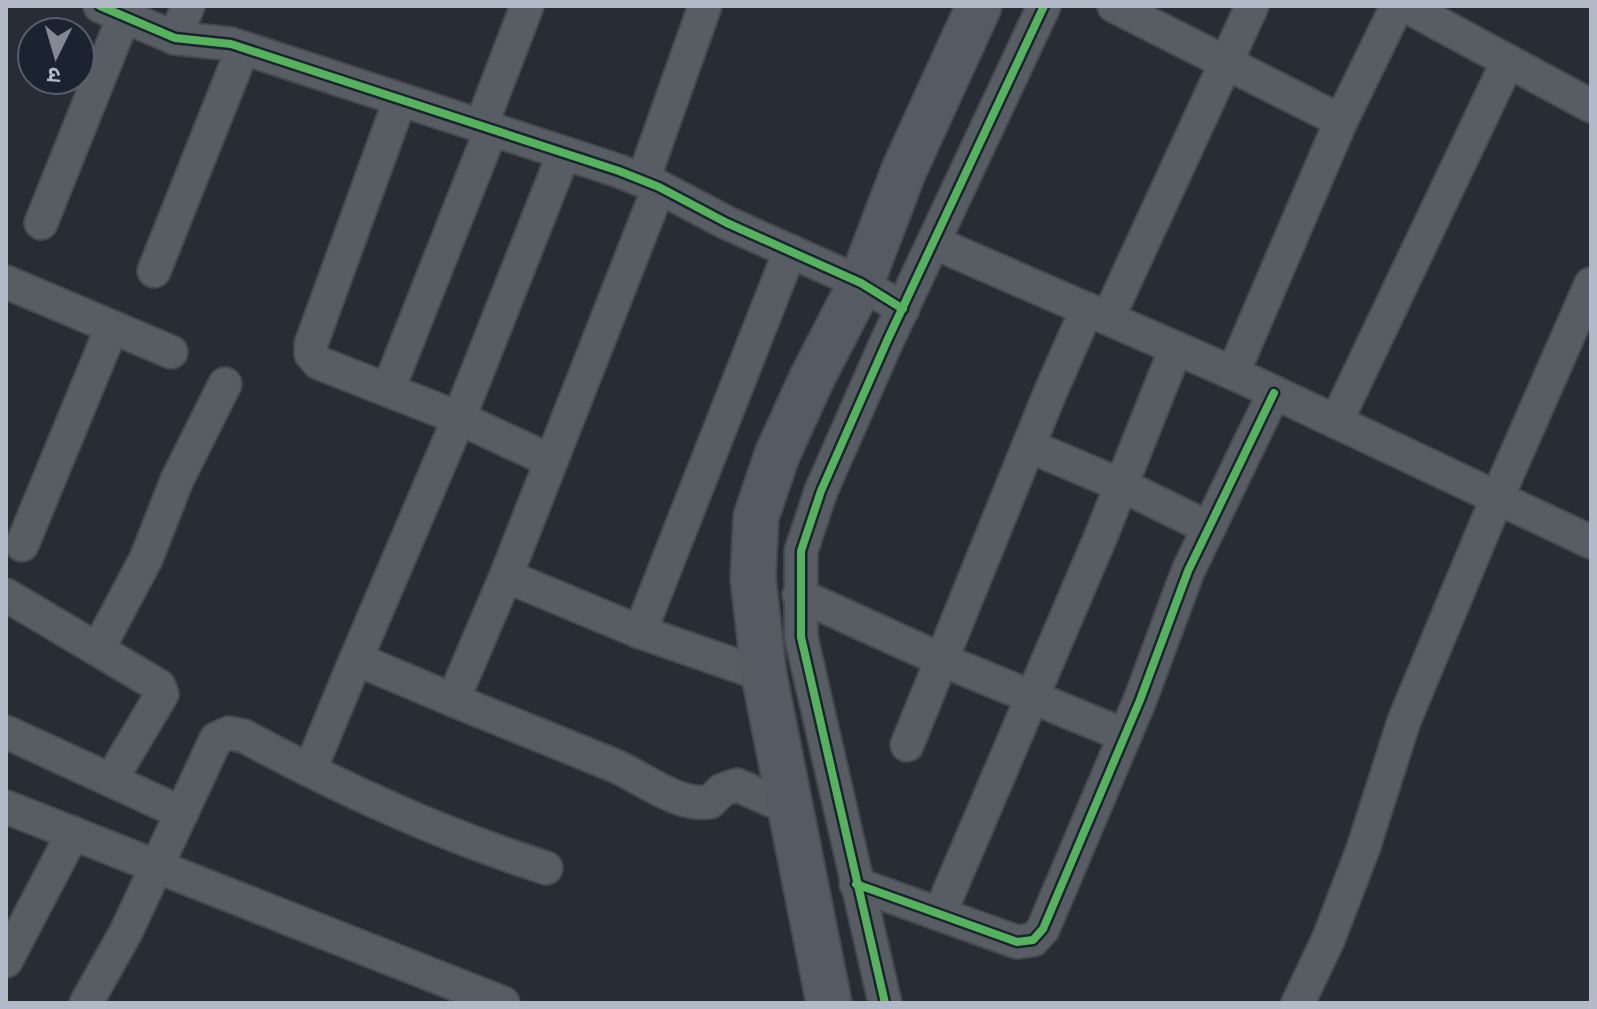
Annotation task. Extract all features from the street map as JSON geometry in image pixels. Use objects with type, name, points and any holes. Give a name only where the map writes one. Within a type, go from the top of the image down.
[{"type":"street","points":[[175,38],[188,6]]},
{"type":"street","points":[[388,390],[486,128],[527,6]]},
{"type":"street","points":[[453,700],[551,461],[651,184],[705,6]]},
{"type":"street","points":[[885,1003],[801,637],[801,551],[883,297],[904,170],[979,6]]},
{"type":"street","points":[[829,1003],[764,675],[753,578],[756,517],[777,455],[812,378],[935,243],[1044,6]]},
{"type":"street","points":[[1114,6],[1341,121]]},
{"type":"street","points":[[907,745],[1029,446],[1226,64],[1252,6]]},
{"type":"street","points":[[1233,373],[1341,121],[1397,6]]},
{"type":"street","points":[[1406,6],[1591,106]]},
{"type":"street","points":[[41,223],[112,11],[175,38],[231,44],[651,184],[883,297]]},
{"type":"street","points":[[154,271],[243,48]]},
{"type":"street","points":[[1336,422],[1508,61]]},
{"type":"street","points":[[400,100],[311,344],[311,354],[319,363],[459,418],[551,461]]},
{"type":"street","points":[[310,770],[459,418],[564,153]]},
{"type":"street","points":[[935,243],[1233,373],[1497,498],[1588,534]]},
{"type":"street","points":[[640,632],[790,251]]},
{"type":"street","points":[[6,282],[171,352]]},
{"type":"street","points":[[1298,1003],[1328,940],[1363,849],[1404,721],[1591,284]]},
{"type":"street","points":[[22,545],[112,327]]},
{"type":"street","points":[[940,913],[1176,348]]},
{"type":"street","points":[[98,649],[146,559],[177,480],[225,384]]},
{"type":"street","points":[[856,884],[1017,942],[1033,940],[1043,929],[1140,700],[1188,571],[1274,393]]},
{"type":"street","points":[[1029,446],[1121,485],[1209,528]]},
{"type":"street","points":[[506,576],[640,632],[764,675]]},
{"type":"street","points":[[6,595],[159,686],[162,694],[111,780]]},
{"type":"street","points":[[799,595],[942,660],[1124,735]]},
{"type":"street","points":[[356,659],[618,767],[673,795],[701,803],[710,802],[722,790],[737,785],[791,809]]},
{"type":"street","points":[[6,732],[182,813]]},
{"type":"street","points":[[86,1003],[108,967],[216,739],[229,733],[244,736],[425,825],[546,868]]},
{"type":"street","points":[[6,807],[503,1003]]},
{"type":"street","points":[[6,961],[73,833]]},
{"type":"cycle path","points":[[100,6],[175,38],[231,44],[619,171],[861,283],[903,309]]},
{"type":"cycle path","points":[[885,1003],[801,637],[801,551],[821,491],[887,341],[1044,6]]},
{"type":"cycle path","points":[[856,884],[1017,942],[1033,940],[1043,929],[1140,700],[1188,571],[1274,393]]}]
